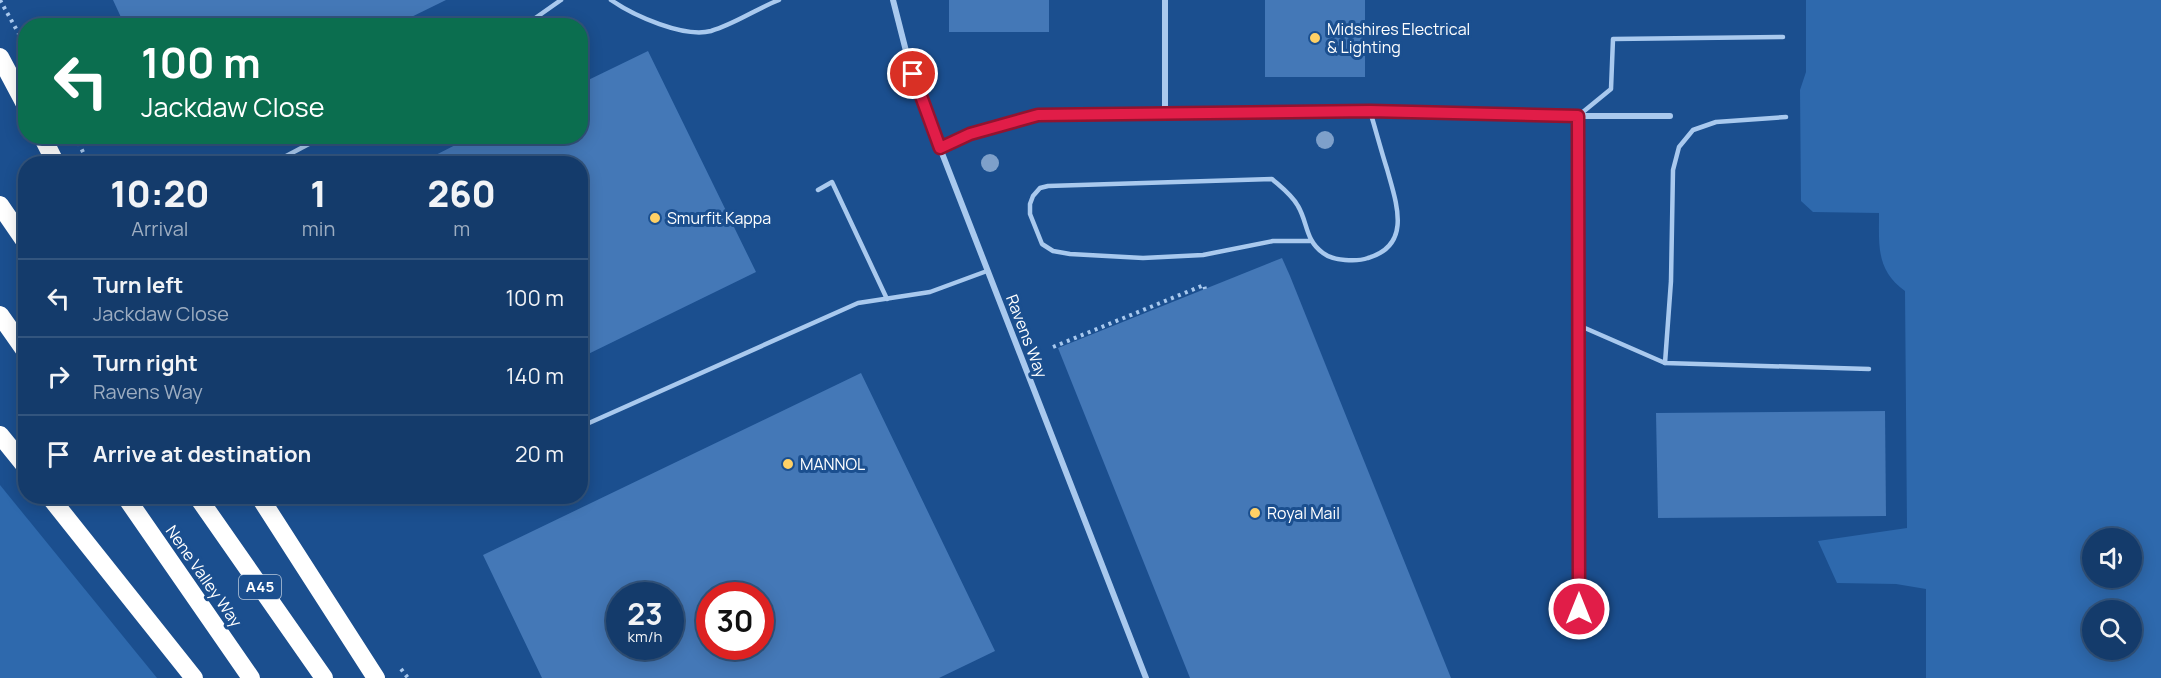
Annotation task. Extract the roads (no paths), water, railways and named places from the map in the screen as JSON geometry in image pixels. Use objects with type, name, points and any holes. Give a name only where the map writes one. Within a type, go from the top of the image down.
[{"type":"highway","points":[[0,57],[18,91]]},
{"type":"highway","points":[[0,205],[18,231]]},
{"type":"highway","points":[[0,315],[18,341]]},
{"type":"highway","points":[[0,435],[18,456]]},
{"type":"highway","points":[[55,504],[194,678]]},
{"type":"highway","name":"Nene Valley Way","points":[[131,504],[251,678]]},
{"type":"highway","name":"A45","points":[[202,504],[324,678]]},
{"type":"highway","points":[[264,504],[376,678]]},
{"type":"street","name":"Ravens Way","points":[[893,0],[907,56],[940,148],[1146,678]]},
{"type":"street","points":[[1165,0],[1165,113]]},
{"type":"street","points":[[940,148],[970,134],[1038,115],[1370,111],[1670,116]]},
{"type":"street","points":[[1578,116],[1579,609]]},
{"type":"lane","points":[[535,18],[561,0]]},
{"type":"lane","points":[[611,0],[650,20],[685,31],[709,31],[732,23],[779,0]]},
{"type":"lane","points":[[756,0],[759,8]]},
{"type":"lane","points":[[1578,116],[1611,89],[1613,39],[1783,37]]},
{"type":"lane","points":[[1310,241],[1273,241],[1203,255],[1143,258],[1070,255],[1053,251],[1042,244],[1030,214],[1030,204],[1040,188],[1048,186],[1272,179],[1289,194],[1298,206],[1310,241],[1325,255],[1364,260],[1382,254],[1390,245],[1396,232],[1398,211],[1370,111]]},
{"type":"lane","points":[[1665,363],[1671,281],[1673,170],[1679,147],[1693,130],[1716,122],[1786,117]]},
{"type":"lane","points":[[286,156],[309,144]]},
{"type":"lane","points":[[818,190],[832,182],[887,299]]},
{"type":"lane","points":[[588,423],[858,303],[930,292],[987,271]]},
{"type":"lane","points":[[1578,325],[1665,363],[1869,369]]},
{"type":"place","name":"Midshires Electrical & Lighting","points":[[1315,38]]},
{"type":"place","name":"Smurfit Kappa","points":[[655,218]]},
{"type":"place","name":"MANNOL","points":[[788,464]]},
{"type":"place","name":"Royal Mail","points":[[1255,513]]}]
